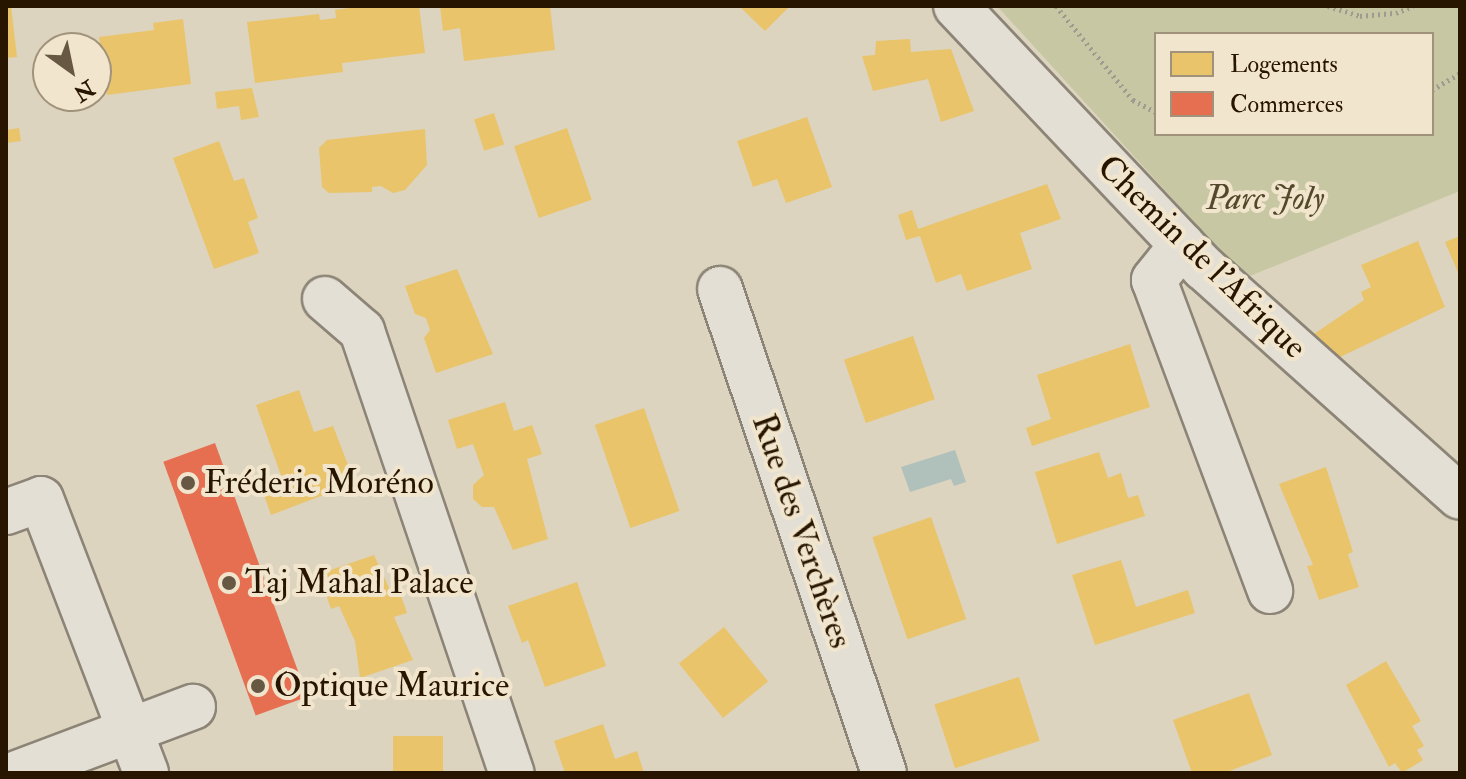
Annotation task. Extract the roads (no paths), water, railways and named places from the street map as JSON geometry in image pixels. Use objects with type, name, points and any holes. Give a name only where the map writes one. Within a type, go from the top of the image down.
[{"type":"street","name":"Chemin de l'Afrique","points":[[956,6],[1182,245],[1460,497]]},
{"type":"street","points":[[1182,245],[1154,280],[1270,591]]},
{"type":"street","name":"Rue des Verchères","points":[[720,289],[884,773]]},
{"type":"street","points":[[325,299],[362,331],[512,773]]},
{"type":"street","points":[[6,512],[41,499],[146,773]]},
{"type":"street","points":[[17,773],[193,707]]},
{"type":"place","name":"Fréderic Moréno","points":[[188,483]]},
{"type":"place","name":"Taj Mahal Palace","points":[[229,583]]},
{"type":"place","name":"Optique Maurice","points":[[258,686]]},
{"type":"park label","name":"Parc Joly","points":[[1265,199]]}]
